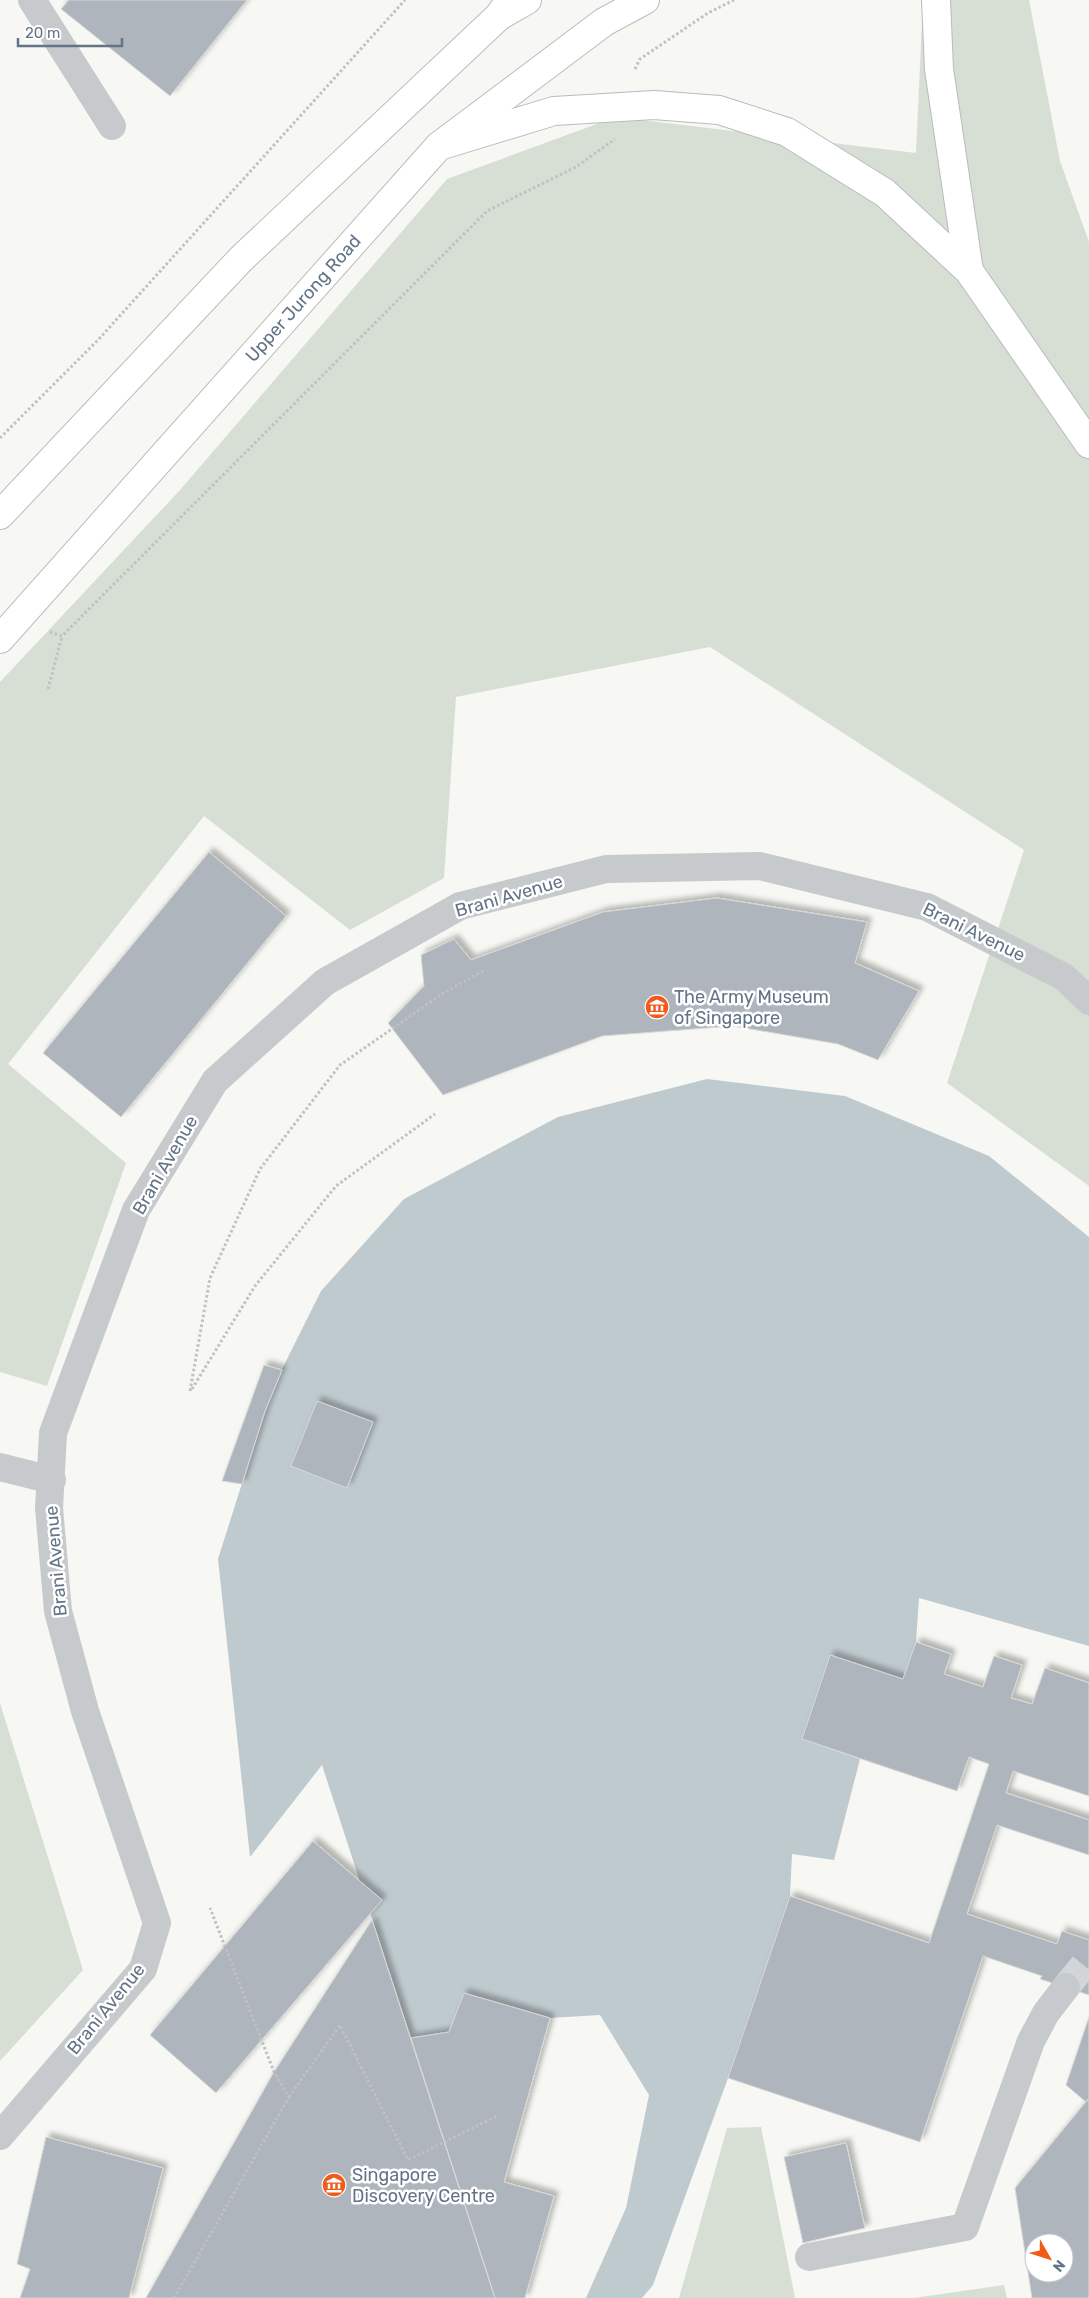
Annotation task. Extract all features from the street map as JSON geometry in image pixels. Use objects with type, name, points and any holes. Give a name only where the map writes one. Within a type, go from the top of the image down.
[{"type":"main road","points":[[0,515],[241,259],[505,8],[527,0]]},
{"type":"main road","name":"Upper Jurong Road","points":[[0,639],[439,146],[604,22],[645,0]]},
{"type":"main road","points":[[936,0],[939,69],[969,271]]},
{"type":"main road","points":[[439,146],[554,111],[654,104],[719,110],[787,132],[885,193],[969,271],[1089,444]]},
{"type":"street","points":[[32,0],[112,126]]},
{"type":"street","name":"Brani Avenue","points":[[0,2136],[143,1969],[157,1923],[86,1711],[58,1611],[49,1508],[52,1480],[53,1433],[136,1210],[215,1081],[325,982],[460,906],[606,869],[760,866],[927,907],[1064,977],[1089,1001]]},
{"type":"street","points":[[0,1467],[52,1480]]},
{"type":"street","points":[[809,2258],[965,2227],[1031,2040],[1046,2013],[1066,1987]]},
{"type":"path","points":[[0,438],[98,340],[405,0]]},
{"type":"path","points":[[635,69],[640,58],[708,13],[734,0]]},
{"type":"path","points":[[48,689],[62,636],[487,212],[576,167],[617,138]]},
{"type":"path","points":[[46,631],[62,636]]},
{"type":"path","points":[[435,1114],[336,1186],[254,1286],[190,1391],[210,1278],[260,1169],[340,1065],[445,992],[486,970]]},
{"type":"path","points":[[210,1908],[274,2072],[289,2097]]},
{"type":"path","points":[[174,2298],[289,2097],[340,2024],[408,2160],[499,2115]]},
{"type":"shaded area","points":[[923,0],[1029,0],[1060,161],[1089,242],[1089,1186],[947,1083],[1024,850],[710,647],[456,697],[444,878],[350,930],[204,816],[8,1064],[126,1163],[47,1386],[0,1372],[0,682],[180,490],[447,179],[616,117],[916,153]]},
{"type":"shaded area","points":[[707,1079],[845,1096],[989,1156],[1089,1237],[1089,1646],[919,1598],[916,1642],[903,1679],[830,1655],[802,1739],[860,1759],[834,1860],[792,1854],[790,1896],[728,2078],[653,2285],[642,2298],[586,2298],[626,2208],[649,2095],[600,2015],[550,2018],[464,1993],[449,2032],[411,2038],[322,1765],[250,1857],[218,1559],[277,1379],[321,1291],[404,1199],[558,1117]]},
{"type":"shaded area","points":[[0,1703],[83,1970],[0,2061]]},
{"type":"shaded area","points":[[761,2127],[795,2298],[679,2298],[727,2128]]},
{"type":"shaded area","points":[[1004,2285],[1007,2298],[914,2298]]},
{"type":"building","points":[[69,0],[247,0],[170,96],[61,9]]},
{"type":"building","points":[[209,852],[286,916],[121,1117],[43,1053]]},
{"type":"building","name":"The Army Museum of Singapore","points":[[717,898],[867,922],[855,963],[919,991],[878,1060],[838,1044],[733,1026],[602,1036],[443,1095],[388,1023],[424,986],[421,955],[454,939],[471,960],[603,912]]},
{"type":"building","points":[[264,1365],[282,1370],[265,1411],[242,1484],[222,1481]]},
{"type":"building","points":[[317,1401],[373,1422],[347,1488],[291,1466]]},
{"type":"building","points":[[916,1642],[951,1654],[944,1674],[983,1687],[994,1656],[1022,1665],[1011,1698],[1032,1704],[1045,1668],[1089,1683],[1089,1796],[1013,1771],[1006,1793],[1089,1820],[1089,1855],[997,1825],[967,1914],[1057,1944],[1062,1931],[1089,1940],[1089,1995],[1040,1979],[1042,1976],[983,1956],[920,2142],[728,2078],[790,1896],[929,1943],[989,1764],[969,1757],[957,1791],[802,1739],[830,1655],[903,1679]]},
{"type":"building","points":[[313,1841],[382,1900],[216,2093],[150,2035]]},
{"type":"building","name":"Singapore Discovery Centre","points":[[372,1920],[495,2298],[146,2298],[274,2072]]},
{"type":"building","points":[[464,1993],[550,2018],[504,2182],[554,2196],[525,2298],[495,2298],[411,2038],[449,2032]]},
{"type":"building","points":[[1089,2017],[1089,2098],[1086,2102],[1066,2085]]},
{"type":"building","points":[[1089,2098],[1089,2298],[1032,2298],[1030,2283],[1074,2283],[1074,2233],[1024,2233],[1024,2246],[1015,2188]]},
{"type":"building","points":[[46,2137],[163,2168],[129,2298],[20,2298],[30,2269],[17,2264]]},
{"type":"building","points":[[846,2143],[865,2228],[803,2243],[784,2157]]},
{"type":"tunnel","points":[[1066,1987],[1089,1959]]},
{"type":"place","name":"The Army Museum of Singapore","points":[[657,1007]]},
{"type":"place","name":"Singapore Discovery Centre","points":[[334,2185]]}]
